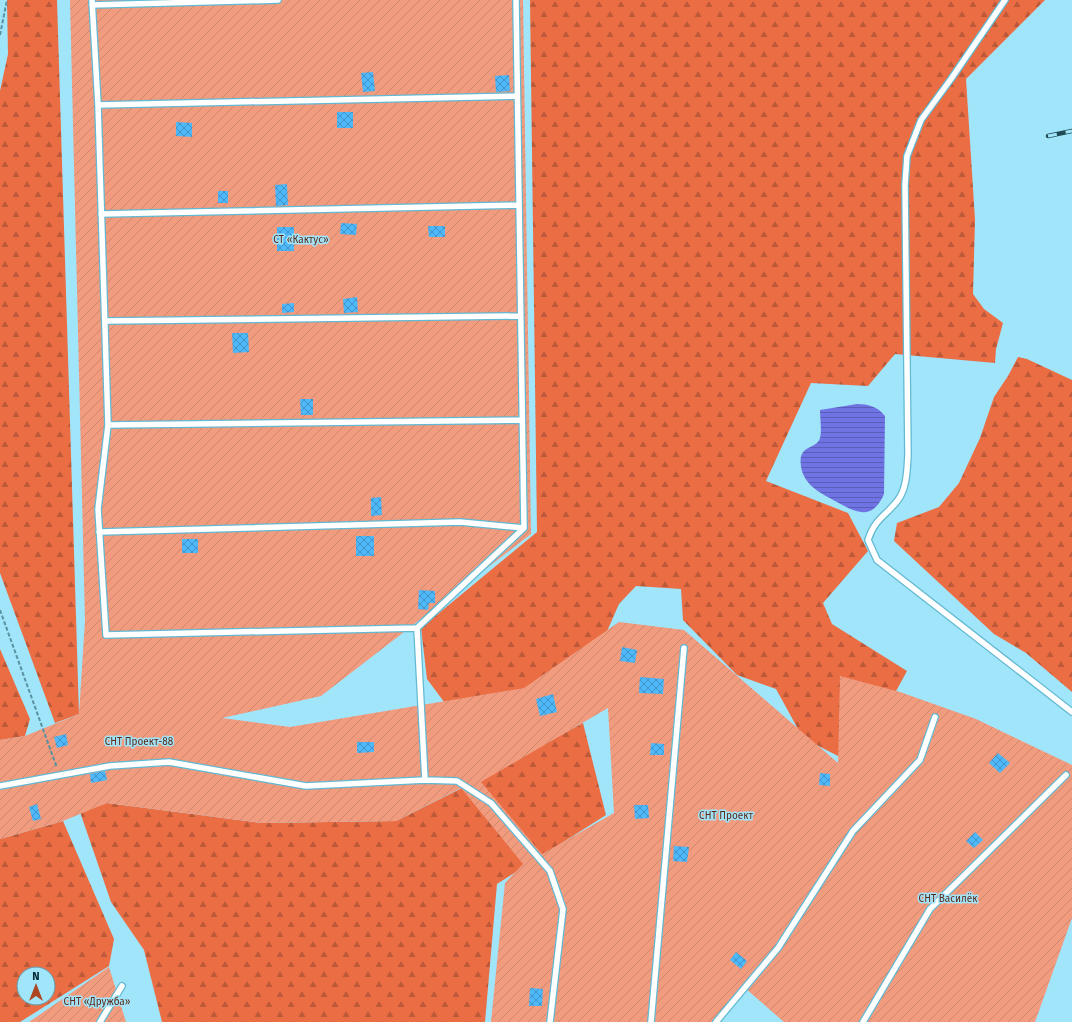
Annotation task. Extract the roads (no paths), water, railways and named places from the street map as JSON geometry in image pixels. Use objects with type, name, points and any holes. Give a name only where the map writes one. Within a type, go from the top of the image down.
[{"type":"lane","points":[[278,0],[92,2],[98,105],[108,425],[98,509],[106,635],[417,628],[524,528],[516,0]]},
{"type":"lane","points":[[1005,0],[921,120],[907,156],[905,185],[908,455],[906,479],[898,500],[872,526],[868,540],[877,560],[1072,712]]},
{"type":"lane","points":[[98,105],[517,96]]},
{"type":"lane","points":[[101,214],[519,205]]},
{"type":"lane","points":[[105,321],[520,316]]},
{"type":"lane","points":[[108,425],[522,420]]},
{"type":"lane","points":[[99,532],[460,522],[524,528]]},
{"type":"lane","points":[[417,628],[425,780]]},
{"type":"lane","points":[[651,1022],[684,648]]},
{"type":"lane","points":[[716,1022],[778,948],[853,831],[920,760],[935,717]]},
{"type":"lane","points":[[0,786],[59,774],[110,766],[169,762],[306,786],[425,780],[457,781],[491,803],[550,871],[563,909],[550,1022]]},
{"type":"lane","points":[[863,1022],[930,909],[1066,775]]},
{"type":"lane","points":[[100,1022],[122,986]]},
{"type":"railway","points":[[1048,136],[1072,131]]},
{"type":"park label","name":"СТ «Кактус»","points":[[301,239]]},
{"type":"park label","name":"СНТ Проект-88","points":[[139,741]]},
{"type":"park label","name":"СНТ Проект","points":[[726,815]]},
{"type":"park label","name":"СНТ Василёк","points":[[948,898]]},
{"type":"park label","name":"СНТ «Дружба»","points":[[97,1001]]}]
